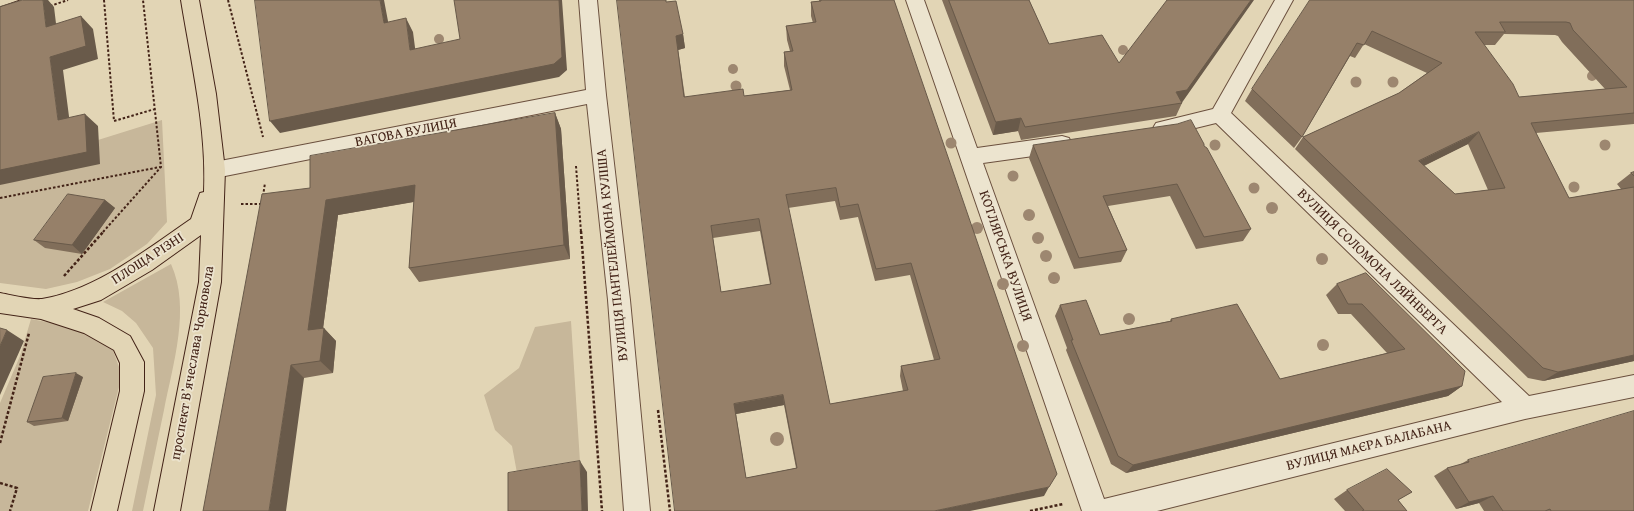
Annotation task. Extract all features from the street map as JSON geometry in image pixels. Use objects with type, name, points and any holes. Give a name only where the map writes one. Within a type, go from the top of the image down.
[{"type":"main road","name":"проспект Вʼячеслава Чорновола","points":[[167,511],[210,282],[215,170],[206,94],[190,0]]},
{"type":"main road","name":"ПЛОЩА РІЗНІ","points":[[36,317],[93,292],[144,263],[201,224],[215,170]]},
{"type":"main road","name":"ПЛОЩА РІЗНІ","points":[[0,302],[36,317],[91,325],[122,344],[132,362],[132,391],[104,511]]},
{"type":"street","name":"ВУЛИЦЯ ПАНТЕЛЕЙМОНА КУЛІША","points":[[588,0],[596,95],[619,300],[637,511]]},
{"type":"street","name":"КОТЛЯРСЬКА ВУЛИЦЯ","points":[[915,0],[1095,511]]},
{"type":"street","points":[[1147,131],[1220,115],[1284,0]]},
{"type":"street","name":"ВАГОВА ВУЛИЦЯ","points":[[215,170],[596,95]]},
{"type":"street","name":"ВУЛИЦЯ СОЛОМОНА ЛЯЙНБЕРГА","points":[[1220,115],[1525,408]]},
{"type":"street","points":[[970,157],[1078,141]]},
{"type":"street","name":"ВУЛИЦЯ МАЄРА БАЛАБАНА","points":[[1104,511],[1525,408],[1634,386]]},
{"type":"path","points":[[46,7],[68,0]]},
{"type":"path","points":[[104,0],[114,121],[155,109]]},
{"type":"path","points":[[63,276],[161,167],[143,0]]},
{"type":"path","points":[[228,0],[264,145]]},
{"type":"path","points":[[575,159],[602,511]]},
{"type":"path","points":[[0,198],[161,167]]},
{"type":"path","points":[[261,211],[265,176]]},
{"type":"path","points":[[265,183],[272,181]]},
{"type":"path","points":[[241,204],[262,204]]},
{"type":"path","points":[[0,442],[36,317]]},
{"type":"path","points":[[0,484],[18,488],[10,511]]},
{"type":"shaded area","points":[[162,120],[167,222],[147,244],[110,269],[77,282],[46,289],[0,283],[0,185],[98,140]]},
{"type":"shaded area","points":[[171,264],[177,281],[180,299],[180,317],[175,355],[143,511],[132,511],[156,395],[153,348],[136,323],[122,311],[103,302]]},
{"type":"shaded area","points":[[31,319],[88,330],[112,348],[122,375],[88,511],[0,511],[0,403],[20,356]]},
{"type":"shaded area","points":[[571,321],[580,462],[517,473],[512,446],[495,430],[484,395],[519,368],[535,327]]},
{"type":"building","points":[[23,0],[43,0],[46,27],[81,16],[86,46],[50,57],[58,120],[85,114],[87,152],[0,170],[0,7]]},
{"type":"building","points":[[255,0],[380,0],[384,23],[406,18],[410,50],[460,39],[454,0],[559,0],[562,57],[554,64],[270,121]]},
{"type":"building","points":[[617,0],[676,1],[683,34],[676,36],[684,97],[743,89],[744,96],[792,90],[784,52],[793,51],[786,26],[816,22],[811,2],[821,0],[894,0],[1057,474],[1049,487],[934,511],[675,511]],"holes":[[[836,188],[840,207],[858,204],[876,269],[911,263],[940,359],[901,366],[908,390],[830,404],[786,195]],[[759,219],[771,284],[721,292],[711,226]],[[783,395],[797,468],[746,478],[734,404]]]},
{"type":"building","points":[[949,0],[1029,0],[1049,44],[1102,35],[1119,63],[1167,0],[1251,0],[1187,90],[1176,92],[1182,103],[1025,127],[1021,118],[996,122]]},
{"type":"building","points":[[1310,0],[1634,0],[1634,113],[1531,123],[1569,198],[1634,187],[1634,355],[1558,372],[1543,368],[1303,137],[1399,93],[1442,63],[1372,31],[1364,45],[1357,43],[1302,137],[1252,89]],"holes":[[[1500,22],[1570,23],[1573,30],[1627,87],[1519,97],[1513,84],[1475,32],[1505,32]],[[1479,132],[1505,188],[1455,194],[1419,161]]]},
{"type":"building","points":[[555,113],[564,245],[409,268],[415,185],[326,200],[308,330],[324,328],[320,361],[291,365],[269,511],[203,511],[262,194],[310,188],[310,156]]},
{"type":"building","points":[[1191,120],[1251,229],[1204,237],[1177,184],[1103,196],[1127,250],[1079,258],[1033,145],[1177,124]]},
{"type":"building","points":[[68,194],[105,200],[72,245],[34,240]]},
{"type":"building","points":[[1366,273],[1465,371],[1462,386],[1133,465],[1118,456],[1071,340],[1073,340],[1060,305],[1086,300],[1100,335],[1172,321],[1171,319],[1237,304],[1280,379],[1405,349],[1362,304],[1348,304],[1337,284]]},
{"type":"building","points":[[0,328],[7,330],[0,346]]},
{"type":"building","points":[[76,373],[62,418],[27,422],[43,377]]},
{"type":"building","points":[[1634,411],[1634,511],[1551,511],[1550,509],[1545,511],[1503,511],[1493,496],[1469,502],[1447,468],[1469,462],[1468,460]]},
{"type":"building","points":[[580,461],[582,511],[508,511],[508,473]]},
{"type":"building","points":[[1387,469],[1412,492],[1398,500],[1407,511],[1362,511],[1364,510],[1347,490]]},
{"type":"tram line","points":[[0,7],[20,0]]}]
